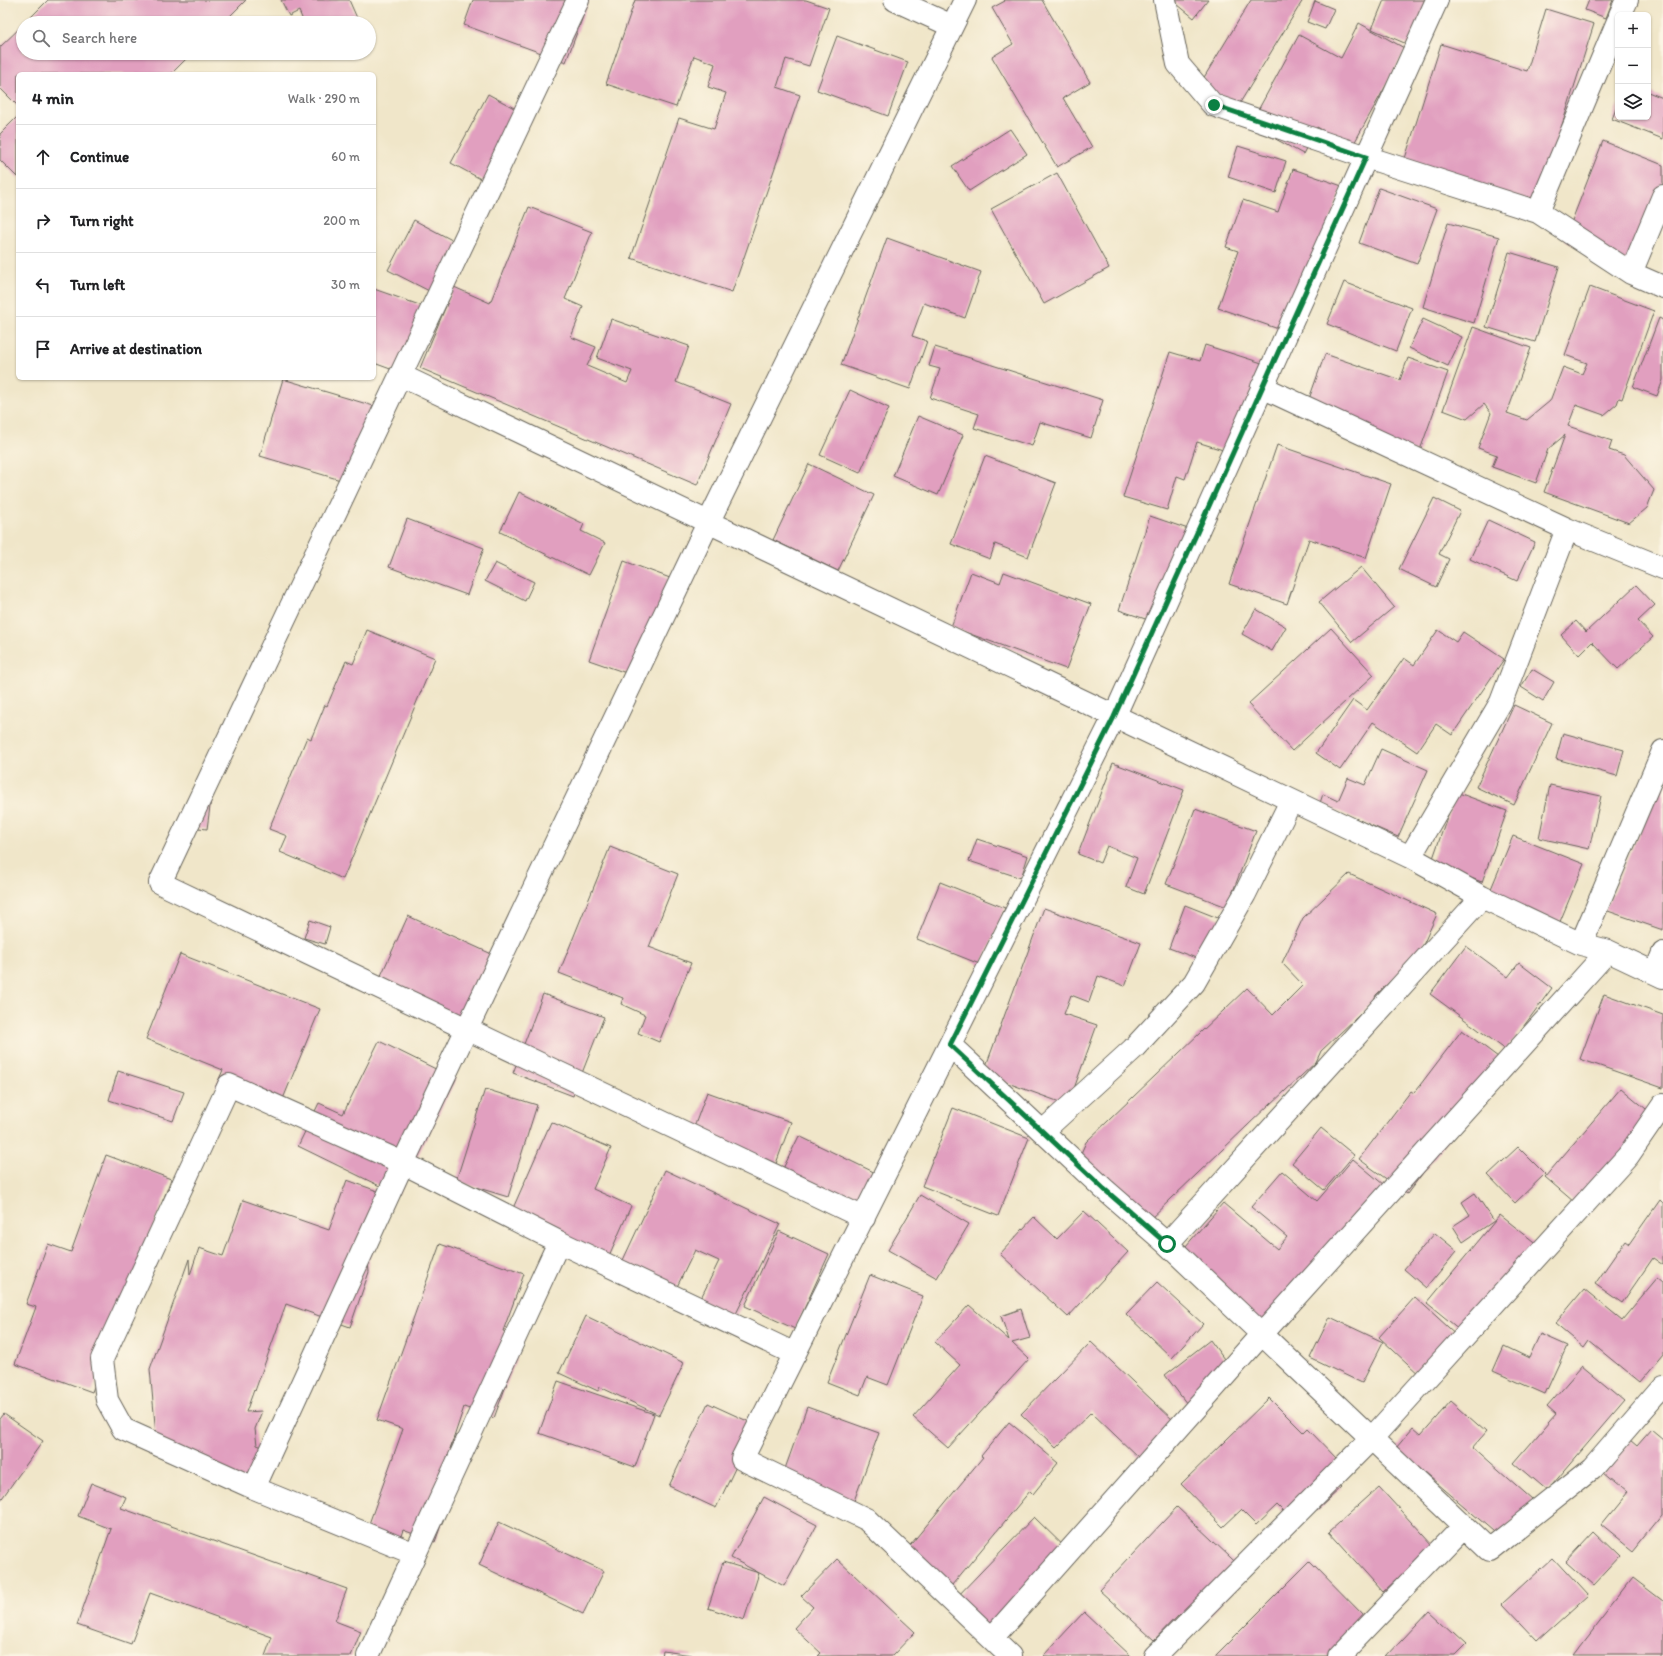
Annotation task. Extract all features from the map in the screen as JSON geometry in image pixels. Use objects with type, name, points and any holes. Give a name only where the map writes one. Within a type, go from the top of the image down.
[{"type":"street","points":[[578,0],[160,883],[864,1218]]},
{"type":"street","points":[[895,0],[952,26]]},
{"type":"street","points":[[254,1488],[403,1164],[708,523],[966,0]]},
{"type":"street","points":[[1165,0],[1178,64],[1214,105],[1366,157],[1538,212],[1631,273],[1663,287]]},
{"type":"street","points":[[1010,1656],[866,1520],[742,1459],[1114,717],[1437,0]]},
{"type":"street","points":[[1621,12],[1627,0]]},
{"type":"street","points":[[1538,212],[1615,28]]},
{"type":"street","points":[[1631,273],[1663,196]]},
{"type":"street","points":[[400,375],[1114,717],[1410,856],[1482,897],[1581,944],[1608,951],[1659,975],[1663,952]]},
{"type":"street","points":[[1262,387],[1567,529],[1663,568]]},
{"type":"street","points":[[1410,856],[1501,702],[1567,529]]},
{"type":"street","points":[[1581,944],[1663,751]]},
{"type":"street","points":[[1043,1131],[1133,1049],[1194,983],[1245,894],[1291,801]]},
{"type":"street","points":[[1167,1244],[1482,897]]},
{"type":"street","points":[[992,1638],[1261,1335],[1608,951]]},
{"type":"street","points":[[950,1045],[1104,1189],[1167,1244],[1261,1335],[1489,1550],[1592,1468],[1663,1386]]},
{"type":"street","points":[[415,1554],[254,1488],[123,1429],[107,1400],[102,1359],[229,1085],[403,1164],[558,1242],[795,1354]]},
{"type":"street","points":[[1155,1656],[1371,1439],[1628,1156],[1663,1104]]},
{"type":"street","points":[[368,1656],[558,1242]]},
{"type":"street","points":[[1338,1656],[1464,1526]]},
{"type":"building","points":[[48,0],[246,0],[230,16],[32,16]]},
{"type":"building","points":[[281,0],[349,0],[356,16],[301,16],[299,11],[289,16]]},
{"type":"building","points":[[473,0],[589,0],[566,62],[464,25]]},
{"type":"building","points":[[635,0],[806,0],[829,8],[809,66],[786,59],[777,87],[800,95],[732,292],[631,258],[679,118],[714,129],[726,93],[708,87],[715,64],[694,56],[676,107],[606,84]]},
{"type":"building","points":[[1004,0],[1042,0],[1090,82],[1063,98],[1092,147],[1057,167],[992,57],[1013,44],[992,8],[1005,1]]},
{"type":"building","points":[[1172,0],[1208,0],[1194,18]]},
{"type":"building","points":[[1251,0],[1303,0],[1238,106],[1200,84]]},
{"type":"building","points":[[1384,0],[1438,0],[1423,51],[1372,29]]},
{"type":"building","points":[[1589,0],[1613,0],[1606,18],[1585,10]]},
{"type":"building","points":[[1315,1],[1334,9],[1325,29],[1307,22]]},
{"type":"building","points":[[1546,9],[1594,24],[1535,210],[1402,168],[1441,44],[1527,71]]},
{"type":"building","points":[[1359,23],[1406,49],[1352,147],[1317,127],[1303,154],[1250,125],[1299,35],[1341,58]]},
{"type":"building","points":[[16,32],[16,60],[185,60],[173,72],[16,72],[16,104],[0,88],[0,47]]},
{"type":"building","points":[[837,36],[908,62],[888,116],[817,90]]},
{"type":"building","points":[[1651,93],[1663,98],[1663,139],[1612,119],[1615,112],[1615,120],[1651,120]]},
{"type":"building","points":[[488,94],[527,115],[490,184],[451,163]]},
{"type":"building","points":[[16,118],[16,176],[0,160],[0,134]]},
{"type":"building","points":[[1010,129],[1027,154],[969,191],[952,166]]},
{"type":"building","points":[[1603,141],[1663,165],[1663,193],[1634,268],[1564,241]]},
{"type":"building","points":[[1238,146],[1286,161],[1276,193],[1228,177]]},
{"type":"building","points":[[1293,169],[1342,186],[1293,334],[1218,308],[1238,251],[1226,247],[1243,200],[1278,212]]},
{"type":"building","points":[[1057,173],[1109,268],[1044,304],[991,209]]},
{"type":"building","points":[[1379,188],[1437,209],[1417,264],[1359,243]]},
{"type":"building","points":[[529,207],[592,232],[565,299],[583,307],[571,337],[596,347],[587,366],[627,383],[632,371],[597,358],[611,319],[689,346],[676,382],[731,404],[697,485],[420,368],[454,287],[490,303]]},
{"type":"building","points":[[414,220],[467,248],[441,297],[388,270]]},
{"type":"building","points":[[1448,223],[1499,237],[1474,323],[1423,307]]},
{"type":"building","points":[[887,238],[981,272],[965,318],[924,303],[912,336],[927,341],[910,389],[841,365]]},
{"type":"building","points":[[1509,252],[1559,267],[1535,342],[1486,327]]},
{"type":"building","points":[[1344,282],[1412,308],[1396,351],[1327,324]]},
{"type":"building","points":[[1590,287],[1654,311],[1622,399],[1619,398],[1617,404],[1604,415],[1576,405],[1568,426],[1612,441],[1609,450],[1624,455],[1654,490],[1647,508],[1629,523],[1544,492],[1565,435],[1548,449],[1536,483],[1492,467],[1497,455],[1478,448],[1491,413],[1484,404],[1467,419],[1443,410],[1473,327],[1531,348],[1507,413],[1527,420],[1550,401],[1563,367],[1582,374],[1587,363],[1565,355]]},
{"type":"building","points":[[376,290],[428,308],[404,374],[376,364]]},
{"type":"building","points":[[1659,318],[1663,320],[1663,380],[1657,396],[1633,387]]},
{"type":"building","points":[[1423,319],[1462,337],[1448,366],[1409,348]]},
{"type":"building","points":[[1205,345],[1265,364],[1236,454],[1197,442],[1185,479],[1177,476],[1167,510],[1123,497],[1170,352],[1200,361]]},
{"type":"building","points":[[935,347],[1103,400],[1091,438],[1040,422],[1032,446],[974,428],[979,414],[930,398],[940,369],[929,366]]},
{"type":"building","points":[[1325,354],[1400,380],[1408,358],[1448,372],[1419,453],[1304,413]]},
{"type":"building","points":[[283,380],[377,407],[354,484],[260,456]]},
{"type":"building","points":[[850,390],[889,408],[860,473],[820,455]]},
{"type":"building","points":[[918,416],[963,435],[938,495],[893,476]]},
{"type":"building","points":[[1277,445],[1391,484],[1366,558],[1309,539],[1287,604],[1229,584]]},
{"type":"building","points":[[985,456],[1056,483],[1028,557],[995,544],[990,559],[951,544]]},
{"type":"building","points":[[809,464],[874,495],[838,571],[773,540]]},
{"type":"building","points":[[519,492],[584,524],[581,531],[605,543],[589,575],[500,532]]},
{"type":"building","points":[[1434,498],[1460,511],[1439,554],[1449,559],[1436,587],[1399,569]]},
{"type":"building","points":[[1150,516],[1194,531],[1163,625],[1119,610]]},
{"type":"building","points":[[407,519],[484,548],[467,595],[389,567]]},
{"type":"building","points":[[1488,520],[1535,542],[1517,581],[1470,559]]},
{"type":"building","points":[[624,561],[670,578],[635,676],[589,660]]},
{"type":"building","points":[[495,563],[534,582],[525,601],[485,581]]},
{"type":"building","points":[[1361,567],[1394,607],[1352,642],[1319,602]]},
{"type":"building","points":[[971,572],[1000,583],[1004,572],[1091,604],[1066,669],[951,627]]},
{"type":"building","points":[[1636,585],[1655,605],[1638,621],[1653,637],[1618,669],[1592,642],[1579,655],[1561,635],[1576,621],[1586,632]]},
{"type":"building","points":[[1256,609],[1286,627],[1272,651],[1242,634]]},
{"type":"building","points":[[1331,628],[1374,675],[1292,751],[1248,704]]},
{"type":"building","points":[[367,630],[435,658],[343,879],[280,852],[287,836],[269,829],[307,737],[311,739],[346,661],[353,664]]},
{"type":"building","points":[[1438,630],[1456,642],[1463,632],[1504,659],[1452,735],[1436,724],[1417,752],[1373,722],[1340,770],[1316,753],[1353,700],[1367,710],[1404,658],[1414,665]]},
{"type":"building","points":[[1532,669],[1554,682],[1543,701],[1521,687]]},
{"type":"building","points":[[1514,705],[1552,723],[1514,805],[1476,787]]},
{"type":"building","points":[[1563,733],[1624,750],[1617,776],[1556,759]]},
{"type":"building","points":[[1381,749],[1428,770],[1398,837],[1320,803],[1323,794],[1338,801],[1348,778],[1365,785]]},
{"type":"building","points":[[1113,763],[1184,790],[1144,894],[1126,887],[1137,858],[1107,846],[1100,863],[1078,854]]},
{"type":"building","points":[[1663,779],[1663,930],[1605,910]]},
{"type":"building","points":[[1550,785],[1601,796],[1589,849],[1539,838]]},
{"type":"building","points":[[1456,792],[1507,811],[1482,882],[1431,864]]},
{"type":"building","points":[[211,799],[207,829],[190,827]]},
{"type":"building","points":[[1195,809],[1256,831],[1227,907],[1166,884]]},
{"type":"building","points":[[1513,836],[1584,864],[1559,924],[1488,896]]},
{"type":"building","points":[[977,839],[1028,856],[1021,878],[969,861]]},
{"type":"building","points":[[610,847],[678,874],[649,947],[691,963],[659,1042],[638,1033],[645,1015],[621,1004],[623,998],[559,973]]},
{"type":"building","points":[[1349,874],[1437,914],[1419,954],[1376,995],[1373,1002],[1321,1051],[1316,1062],[1270,1105],[1272,1102],[1147,1222],[1078,1160],[1086,1142],[1247,988],[1273,1015],[1303,985],[1282,963],[1303,918]]},
{"type":"building","points":[[940,882],[1005,908],[982,965],[917,939]]},
{"type":"building","points":[[1185,905],[1223,920],[1207,962],[1169,948]]},
{"type":"building","points":[[1044,908],[1141,943],[1125,986],[1098,976],[1089,1002],[1071,995],[1064,1014],[1097,1025],[1068,1105],[983,1074]]},
{"type":"building","points":[[408,916],[507,961],[473,1036],[374,991]]},
{"type":"building","points":[[310,920],[330,927],[325,944],[304,938]]},
{"type":"building","points":[[1466,946],[1508,977],[1519,963],[1552,988],[1506,1050],[1430,994]]},
{"type":"building","points":[[180,954],[320,1009],[278,1111],[216,1086],[223,1070],[146,1039]]},
{"type":"building","points":[[543,994],[604,1017],[573,1096],[513,1073]]},
{"type":"building","points":[[1604,994],[1663,1015],[1663,1088],[1580,1059]]},
{"type":"building","points":[[1462,1030],[1506,1063],[1407,1194],[1359,1159],[1411,1091],[1414,1093]]},
{"type":"building","points":[[379,1041],[456,1079],[398,1195],[298,1146],[319,1103],[343,1114]]},
{"type":"building","points":[[118,1071],[184,1092],[173,1121],[109,1100]]},
{"type":"building","points":[[1621,1088],[1658,1119],[1581,1208],[1545,1177]]},
{"type":"building","points":[[485,1089],[537,1105],[508,1197],[456,1181]]},
{"type":"building","points":[[707,1092],[791,1122],[773,1172],[689,1141]]},
{"type":"building","points":[[953,1108],[1029,1138],[998,1216],[922,1186]]},
{"type":"building","points":[[551,1122],[611,1148],[593,1189],[631,1206],[604,1267],[510,1215]]},
{"type":"building","points":[[1321,1128],[1354,1155],[1324,1190],[1292,1163]]},
{"type":"building","points":[[799,1136],[884,1177],[861,1222],[777,1181]]},
{"type":"building","points":[[1518,1147],[1545,1174],[1515,1203],[1488,1175]]},
{"type":"building","points":[[106,1155],[171,1179],[92,1392],[15,1364],[36,1307],[26,1304],[48,1244],[71,1252]]},
{"type":"building","points":[[1353,1159],[1396,1195],[1273,1334],[1179,1254],[1223,1203],[1277,1249],[1287,1237],[1251,1207],[1282,1171],[1317,1201]]},
{"type":"building","points":[[665,1170],[780,1224],[732,1322],[697,1306],[719,1261],[695,1250],[671,1299],[617,1273]]},
{"type":"building","points":[[347,1180],[391,1196],[368,1261],[369,1272],[350,1327],[286,1304],[246,1412],[262,1411],[255,1429],[257,1445],[276,1452],[261,1494],[158,1457],[150,1369],[189,1259],[190,1275],[199,1248],[223,1256],[243,1200],[329,1230]]},
{"type":"building","points":[[1475,1193],[1494,1221],[1463,1242],[1453,1226],[1470,1215],[1462,1202]]},
{"type":"building","points":[[920,1195],[969,1224],[937,1278],[888,1250]]},
{"type":"building","points":[[1660,1200],[1663,1203],[1663,1265],[1653,1258],[1622,1303],[1595,1284],[1625,1241],[1629,1244]]},
{"type":"building","points":[[1084,1211],[1128,1252],[1068,1317],[1000,1254],[1034,1217],[1057,1239]]},
{"type":"building","points":[[1500,1215],[1538,1245],[1465,1334],[1427,1303]]},
{"type":"building","points":[[779,1231],[829,1254],[795,1329],[745,1306]]},
{"type":"building","points":[[1435,1233],[1457,1251],[1426,1288],[1404,1269]]},
{"type":"building","points":[[440,1244],[524,1274],[503,1331],[524,1337],[494,1418],[464,1407],[450,1449],[456,1435],[470,1442],[462,1460],[448,1454],[447,1457],[463,1463],[435,1542],[403,1530],[397,1547],[365,1535],[403,1429],[377,1420]]},
{"type":"building","points":[[870,1275],[923,1296],[888,1385],[867,1377],[860,1395],[827,1382]]},
{"type":"building","points":[[1657,1278],[1663,1283],[1663,1353],[1639,1382],[1589,1341],[1584,1348],[1555,1324],[1584,1289],[1622,1320]]},
{"type":"building","points":[[1157,1282],[1203,1324],[1172,1358],[1126,1314]]},
{"type":"building","points":[[1415,1297],[1459,1337],[1422,1377],[1379,1337]]},
{"type":"building","points":[[969,1305],[1009,1340],[1001,1316],[1021,1309],[1030,1338],[1012,1343],[1029,1359],[948,1448],[913,1417],[960,1365],[935,1342]]},
{"type":"building","points":[[586,1316],[684,1363],[659,1415],[600,1387],[598,1391],[559,1373]]},
{"type":"building","points":[[1330,1317],[1383,1342],[1362,1383],[1310,1358]]},
{"type":"building","points":[[1540,1334],[1567,1346],[1545,1394],[1493,1371],[1504,1346],[1529,1358]]},
{"type":"building","points":[[1210,1340],[1235,1374],[1190,1408],[1165,1375]]},
{"type":"building","points":[[1091,1342],[1175,1422],[1140,1459],[1091,1412],[1056,1448],[1021,1414]]},
{"type":"building","points":[[1582,1366],[1624,1401],[1547,1491],[1514,1463],[1556,1414],[1547,1406]]},
{"type":"building","points":[[558,1381],[654,1414],[635,1467],[539,1433]]},
{"type":"building","points":[[1269,1398],[1304,1433],[1308,1429],[1338,1460],[1326,1471],[1342,1487],[1317,1510],[1304,1496],[1286,1514],[1277,1505],[1256,1525],[1241,1510],[1223,1527],[1181,1484]]},
{"type":"building","points":[[1451,1401],[1486,1432],[1473,1447],[1533,1500],[1500,1537],[1396,1448],[1413,1428],[1421,1435]]},
{"type":"building","points":[[708,1403],[756,1425],[716,1508],[669,1486]]},
{"type":"building","points":[[807,1407],[879,1433],[851,1509],[780,1483]]},
{"type":"building","points":[[4,1414],[43,1441],[0,1501],[0,1419]]},
{"type":"building","points":[[1009,1422],[1058,1463],[1033,1494],[1030,1491],[947,1591],[902,1555],[983,1457],[981,1456]]},
{"type":"building","points":[[1651,1430],[1663,1440],[1663,1514],[1633,1551],[1601,1525],[1626,1494],[1602,1474],[1630,1440],[1637,1446]]},
{"type":"building","points":[[91,1483],[126,1497],[121,1508],[347,1589],[335,1621],[361,1631],[351,1656],[265,1656],[272,1637],[150,1593],[131,1644],[77,1625],[111,1529],[78,1516]]},
{"type":"building","points":[[1379,1487],[1433,1546],[1383,1592],[1329,1532]]},
{"type":"building","points":[[764,1497],[817,1525],[784,1586],[731,1558]]},
{"type":"building","points":[[1177,1507],[1248,1574],[1196,1630],[1179,1614],[1154,1640],[1099,1590]]},
{"type":"building","points":[[1034,1517],[1074,1556],[993,1640],[953,1601]]},
{"type":"building","points":[[499,1522],[604,1571],[583,1614],[479,1565]]},
{"type":"building","points":[[1594,1532],[1620,1557],[1593,1586],[1566,1562]]},
{"type":"building","points":[[1552,1558],[1587,1596],[1537,1641],[1502,1604]]},
{"type":"building","points":[[837,1559],[915,1632],[892,1656],[818,1656],[821,1653],[794,1628],[813,1607],[801,1596]]},
{"type":"building","points":[[1310,1561],[1369,1621],[1334,1656],[1215,1656]]},
{"type":"building","points":[[723,1562],[759,1573],[744,1620],[708,1608]]},
{"type":"building","points":[[1633,1578],[1663,1601],[1663,1656],[1572,1656]]},
{"type":"building","points":[[1429,1611],[1466,1645],[1455,1656],[1387,1656]]},
{"type":"building","points":[[1084,1612],[1131,1656],[1043,1656]]},
{"type":"building","points":[[663,1651],[692,1655],[692,1656],[662,1656]]},
{"type":"route","points":[[1167,1244],[1104,1189],[950,1045],[1114,717],[1366,157],[1214,105]]}]
